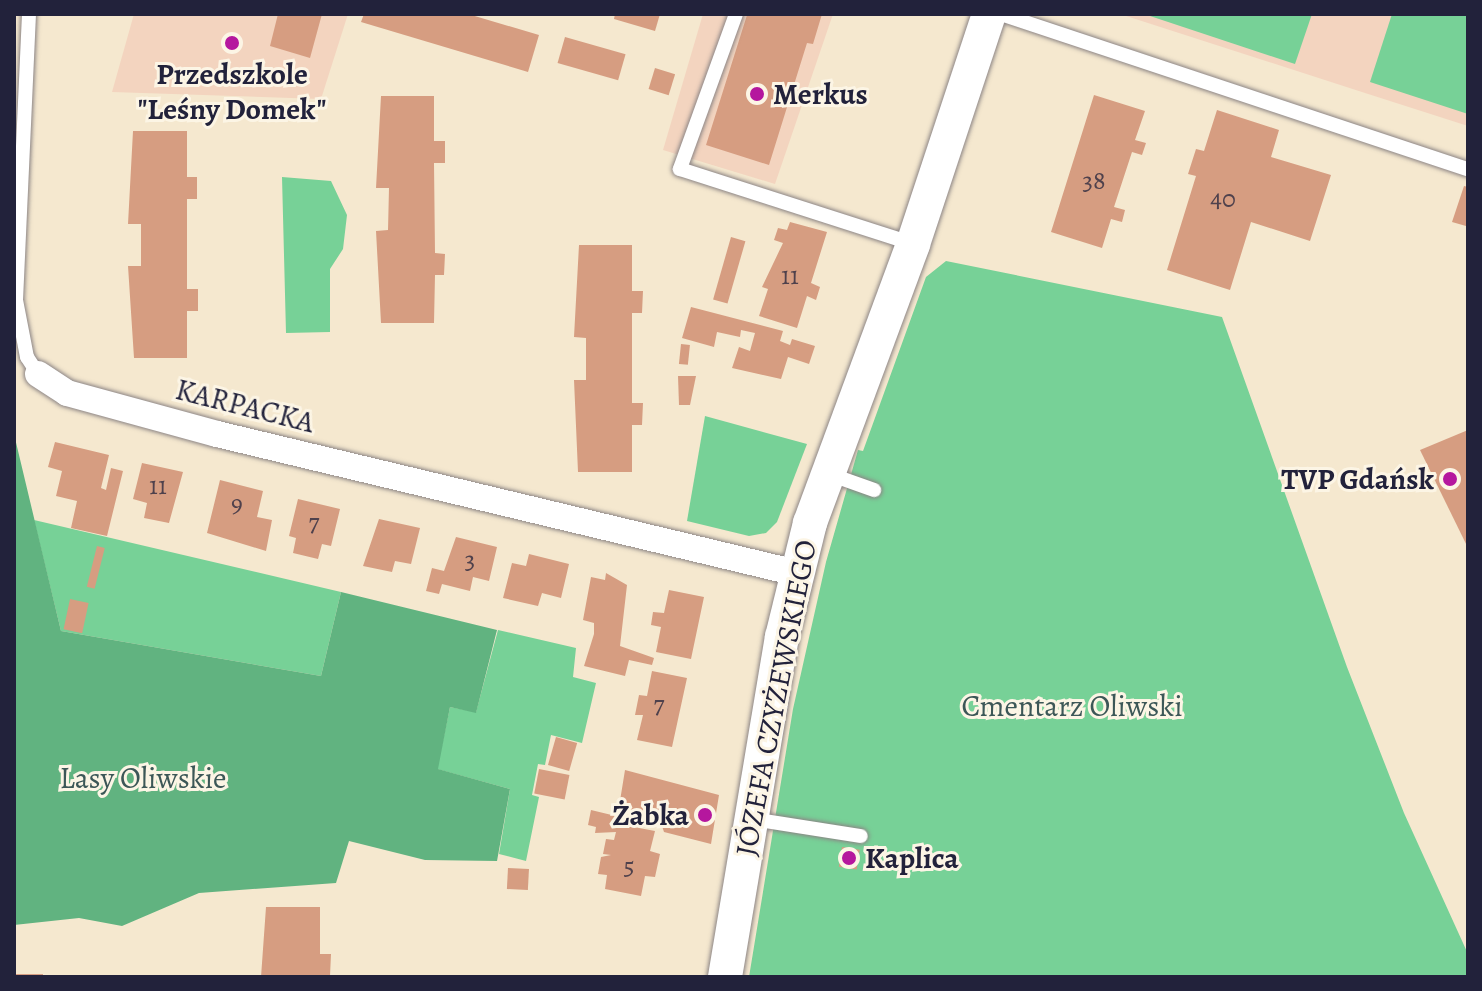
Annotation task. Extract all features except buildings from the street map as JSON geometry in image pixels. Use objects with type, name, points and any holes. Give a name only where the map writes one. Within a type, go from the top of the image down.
[{"type":"street","name":"JÓZEFA CZYŻEWSKIEGO","points":[[725,977],[797,573],[827,473],[913,244],[989,14]]},
{"type":"street","name":"KARPACKA","points":[[38,374],[67,393],[217,434],[797,573]]},
{"type":"lane","name":"KARPACKA","points":[[29,14],[29,95],[16,300],[27,357],[38,374]]},
{"type":"lane","points":[[736,14],[680,169],[913,244]]},
{"type":"lane","points":[[1001,14],[1468,169]]},
{"type":"lane","points":[[827,473],[874,490]]},
{"type":"lane","points":[[752,819],[861,836]]},
{"type":"shaded area","name":"Przedszkole \"Leśny Domek\"","points":[[134,14],[348,14],[321,99],[112,92]]},
{"type":"shaded area","points":[[703,14],[833,14],[775,184],[663,150]]},
{"type":"shaded area","points":[[1120,14],[1468,14],[1468,126],[1365,93]]},
{"type":"green space","points":[[1144,14],[1312,14],[1295,64]]},
{"type":"green space","points":[[1392,14],[1468,14],[1468,114],[1370,82]]},
{"type":"green space","points":[[282,177],[331,181],[347,215],[343,249],[330,269],[330,332],[286,333]]},
{"type":"green space","name":"Cmentarz Oliwski","points":[[946,261],[1222,317],[1347,667],[1404,813],[1468,954],[1468,977],[749,977],[793,709],[826,562],[858,450],[863,451],[926,277]]},
{"type":"green space","points":[[705,416],[807,444],[777,522],[766,533],[749,536],[687,521]]},
{"type":"green space","name":"Lasy Oliwskie","points":[[14,434],[61,631],[321,676],[341,592],[497,630],[476,713],[450,707],[438,769],[510,789],[497,861],[425,860],[349,841],[336,883],[199,893],[122,926],[79,918],[14,925]]},
{"type":"green space","points":[[34,520],[341,592],[321,676],[61,631]]},
{"type":"green space","points":[[498,630],[576,648],[573,677],[596,683],[582,743],[551,735],[545,765],[538,764],[532,795],[539,797],[526,861],[499,854],[510,789],[437,769],[450,707],[476,712]]},
{"type":"place","name":"Przedszkole \"Leśny Domek\"","points":[[232,43]]},
{"type":"place","name":"Merkus","points":[[757,94]]},
{"type":"place","name":"TVP Gdańsk","points":[[1450,479]]},
{"type":"place","name":"Żabka","points":[[705,815]]},
{"type":"place","name":"Kaplica","points":[[849,858]]}]
